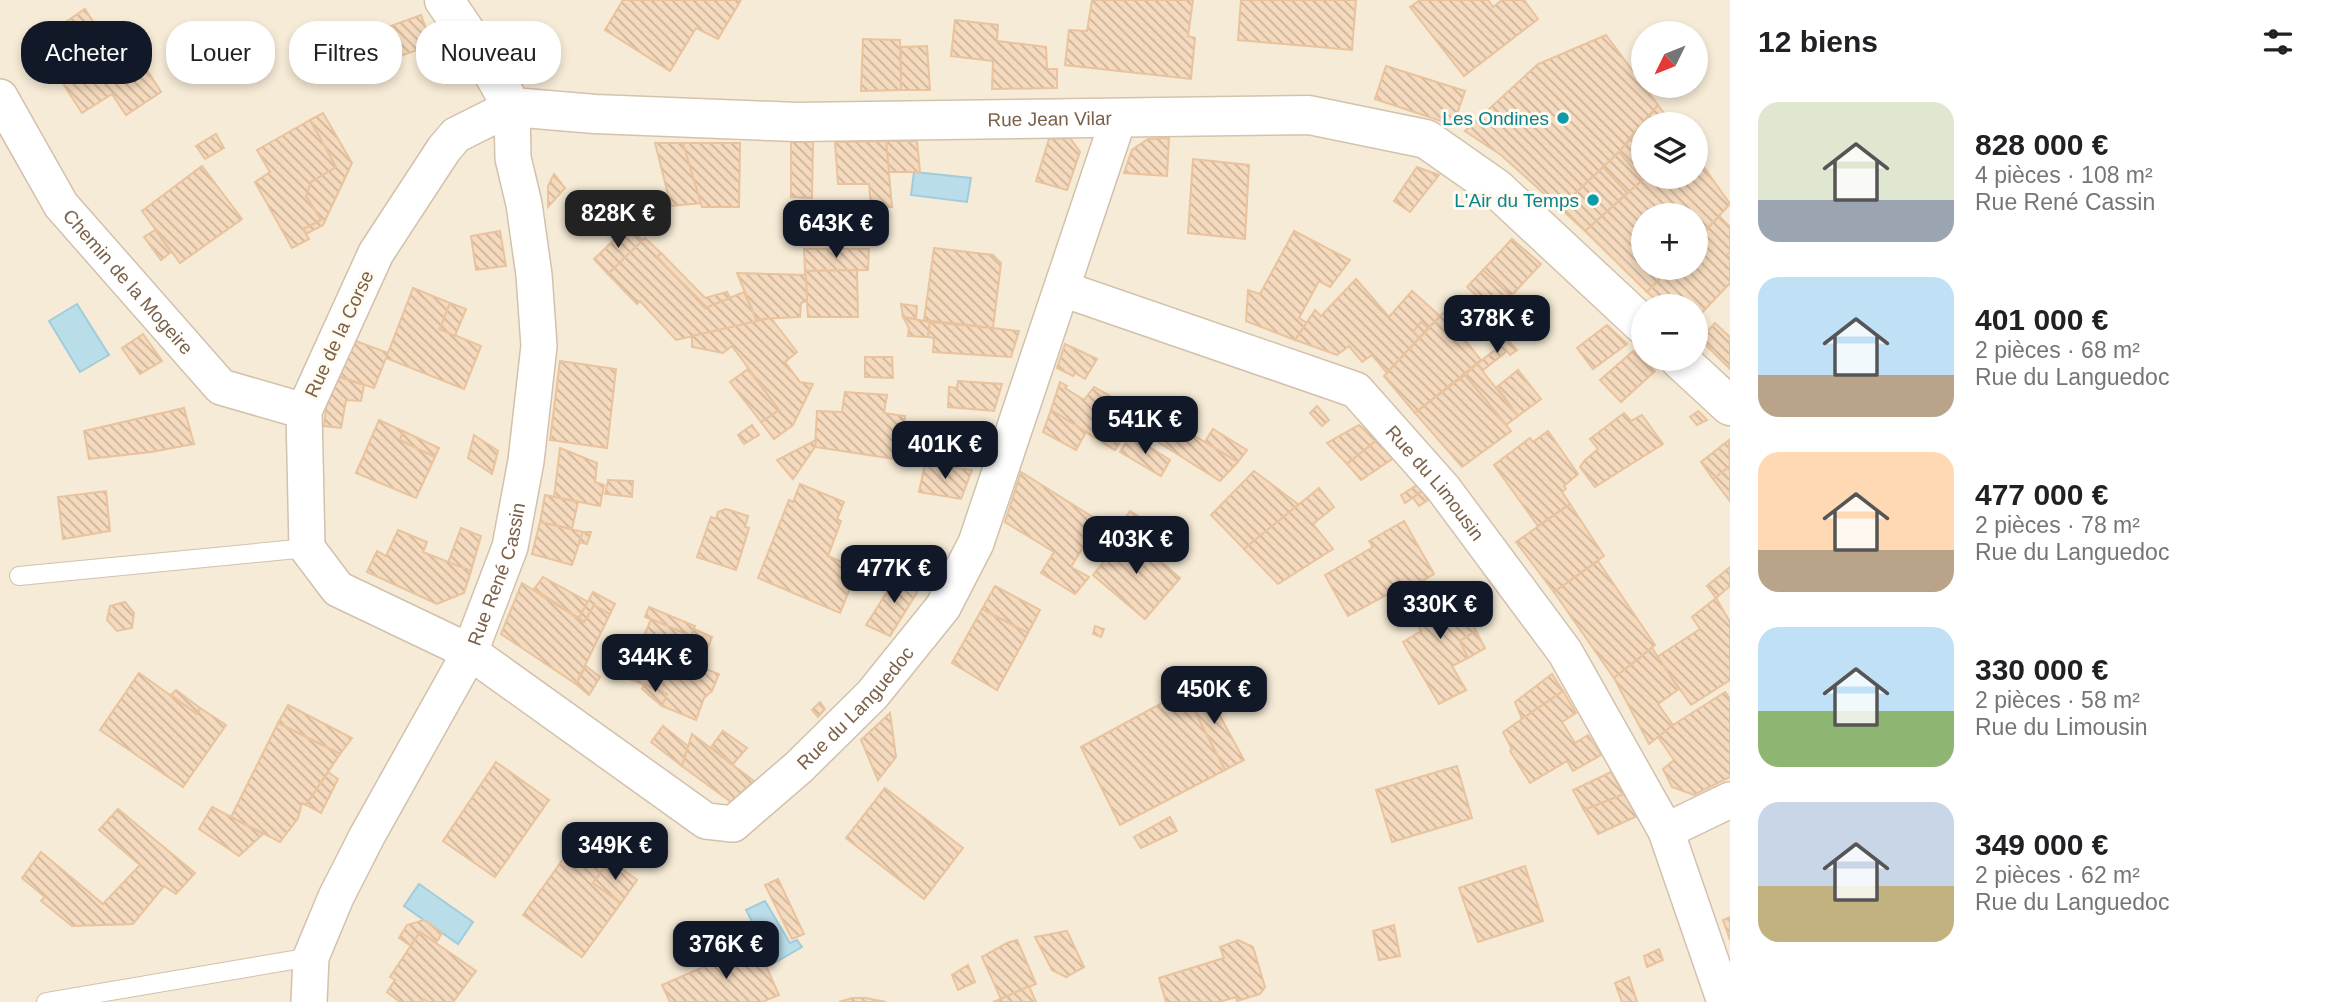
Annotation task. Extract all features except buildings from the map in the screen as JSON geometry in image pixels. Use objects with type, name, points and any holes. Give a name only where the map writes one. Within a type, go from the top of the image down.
[{"type":"street","points":[[444,0],[489,66],[512,107]]},
{"type":"street","name":"Chemin de la Mogeire","points":[[0,97],[61,205],[221,387],[304,411]]},
{"type":"street","name":"Rue Jean Vilar","points":[[512,107],[595,114],[797,122],[1118,120],[1309,115],[1426,139],[1496,188],[1631,314]]},
{"type":"street","name":"Rue de la Corse","points":[[307,548],[304,411],[376,254],[444,149],[456,135],[512,107]]},
{"type":"street","name":"Rue René Cassin","points":[[309,1002],[311,957],[336,897],[470,652],[510,547],[526,461],[540,345],[531,252],[524,204],[513,158],[512,107]]},
{"type":"street","name":"Rue du Languedoc","points":[[470,652],[706,821],[733,824],[799,767],[872,695],[943,607],[976,543],[1118,120]]},
{"type":"street","name":"Rue du Limousin","points":[[1063,289],[1356,390],[1443,488],[1565,652],[1666,831],[1725,1002]]},
{"type":"street","points":[[1692,371],[1730,406]]},
{"type":"street","points":[[307,548],[338,590],[470,652]]},
{"type":"street","points":[[1666,831],[1730,800]]},
{"type":"lane","points":[[19,576],[307,548]]},
{"type":"lane","points":[[46,1002],[311,957]]},
{"type":"shaded area","points":[[0,0],[1730,0],[1730,1002],[0,1002]]},
{"type":"water","points":[[914,172],[971,178],[967,202],[911,195]]},
{"type":"water","points":[[77,304],[109,355],[80,372],[49,321]]},
{"type":"water","points":[[419,884],[473,922],[458,944],[404,906]]},
{"type":"water","points":[[765,901],[790,943],[797,940],[802,947],[774,963],[746,910]]},
{"type":"place","name":"Les Ondines","points":[[1563,118]]},
{"type":"place","name":"L'Air du Temps","points":[[1593,200]]}]
